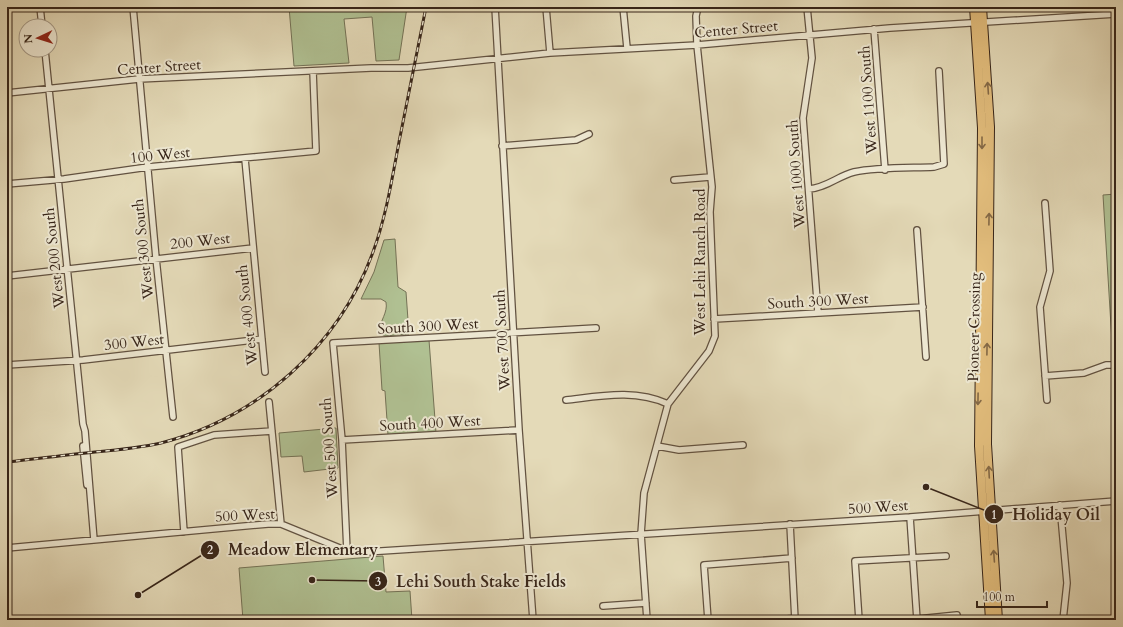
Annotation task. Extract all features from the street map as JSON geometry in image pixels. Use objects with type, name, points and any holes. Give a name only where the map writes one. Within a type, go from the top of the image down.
[{"type":"highway","points":[[974,7],[979,22]]},
{"type":"highway","points":[[979,22],[982,7]]},
{"type":"highway","name":"Pioneer Crossing","points":[[979,22],[990,127],[986,510],[990,620]]},
{"type":"highway","name":"Pioneer Crossing","points":[[986,510],[998,620]]},
{"type":"street","points":[[40,7],[41,18]]},
{"type":"street","name":"West 300 South","points":[[133,7],[156,258],[173,417]]},
{"type":"street","name":"West 700 South","points":[[495,7],[513,333],[532,620]]},
{"type":"street","points":[[546,7],[550,53]]},
{"type":"street","points":[[623,7],[627,48]]},
{"type":"street","name":"West Lehi Ranch Road","points":[[647,620],[641,534],[644,493],[668,404],[709,351],[715,336],[710,212],[712,187],[697,45],[696,16],[698,7]]},
{"type":"street","name":"West 1000 South","points":[[807,7],[810,34],[811,71],[803,112],[818,313]]},
{"type":"street","name":"Center Street","points":[[7,93],[139,79],[441,64],[550,53],[697,45],[874,29],[1116,14]]},
{"type":"street","name":"West 1100 South","points":[[874,29],[885,170]]},
{"type":"street","name":"West 200 South","points":[[46,58],[83,424],[82,431],[86,478],[89,490],[94,540]]},
{"type":"street","points":[[809,189],[827,185],[842,176],[855,172],[934,167],[944,164],[939,70]]},
{"type":"street","name":"100 West","points":[[7,184],[148,167],[245,159],[316,151],[313,71]]},
{"type":"street","points":[[502,146],[576,140],[589,134]]},
{"type":"street","name":"West 400 South","points":[[245,159],[265,372]]},
{"type":"street","points":[[674,180],[710,177]]},
{"type":"street","points":[[1045,202],[1050,271],[1040,307],[1046,400]]},
{"type":"street","points":[[917,230],[926,357]]},
{"type":"street","name":"200 West","points":[[7,276],[253,248]]},
{"type":"street","name":"South 300 West","points":[[714,319],[923,307]]},
{"type":"street","name":"South 300 West","points":[[333,343],[596,328]]},
{"type":"street","name":"300 West","points":[[7,365],[166,351],[262,339]]},
{"type":"street","name":"West 500 South","points":[[333,343],[342,440],[347,551]]},
{"type":"street","points":[[1045,376],[1084,373],[1106,365],[1116,365]]},
{"type":"street","points":[[566,400],[625,394],[646,397],[668,404]]},
{"type":"street","points":[[269,402],[280,524]]},
{"type":"street","name":"South 400 West","points":[[342,440],[519,430]]},
{"type":"street","points":[[184,532],[178,446],[214,435],[272,431]]},
{"type":"street","points":[[657,446],[679,450],[743,445]]},
{"type":"street","name":"500 West","points":[[7,548],[257,524],[280,524],[347,551],[366,552],[1116,501]]},
{"type":"street","points":[[1060,505],[1067,583],[1063,620]]},
{"type":"street","points":[[910,516],[917,619],[957,615]]},
{"type":"street","points":[[780,620],[795,619],[790,524]]},
{"type":"street","points":[[859,620],[855,561],[914,559],[946,556]]},
{"type":"street","points":[[708,620],[704,565],[792,558]]},
{"type":"street","points":[[603,606],[646,603]]},
{"type":"green space","points":[[289,7],[407,7],[399,60],[376,61],[372,17],[344,19],[349,63],[294,66]]},
{"type":"green space","points":[[1116,194],[1116,359],[1113,359],[1103,195]]},
{"type":"green space","points":[[395,239],[398,287],[406,292],[409,334],[384,336],[379,332],[386,310],[386,302],[381,299],[361,299],[374,272],[384,240]]},
{"type":"green space","points":[[429,340],[436,433],[388,435],[385,391],[382,390],[379,343]]},
{"type":"green space","points":[[336,428],[338,468],[304,472],[302,456],[281,457],[279,433]]},
{"type":"green space","points":[[383,556],[386,592],[410,591],[412,620],[243,620],[239,568]]},
{"type":"railway","points":[[7,462],[120,450],[161,443],[197,431],[230,416],[262,396],[291,373],[317,347],[339,318],[358,286],[378,239],[388,198],[426,7]]},
{"type":"place","name":"Holiday Oil","points":[[926,487]]},
{"type":"place","name":"Lehi South Stake Fields","points":[[312,580]]},
{"type":"place","name":"Meadow Elementary","points":[[138,595]]}]
